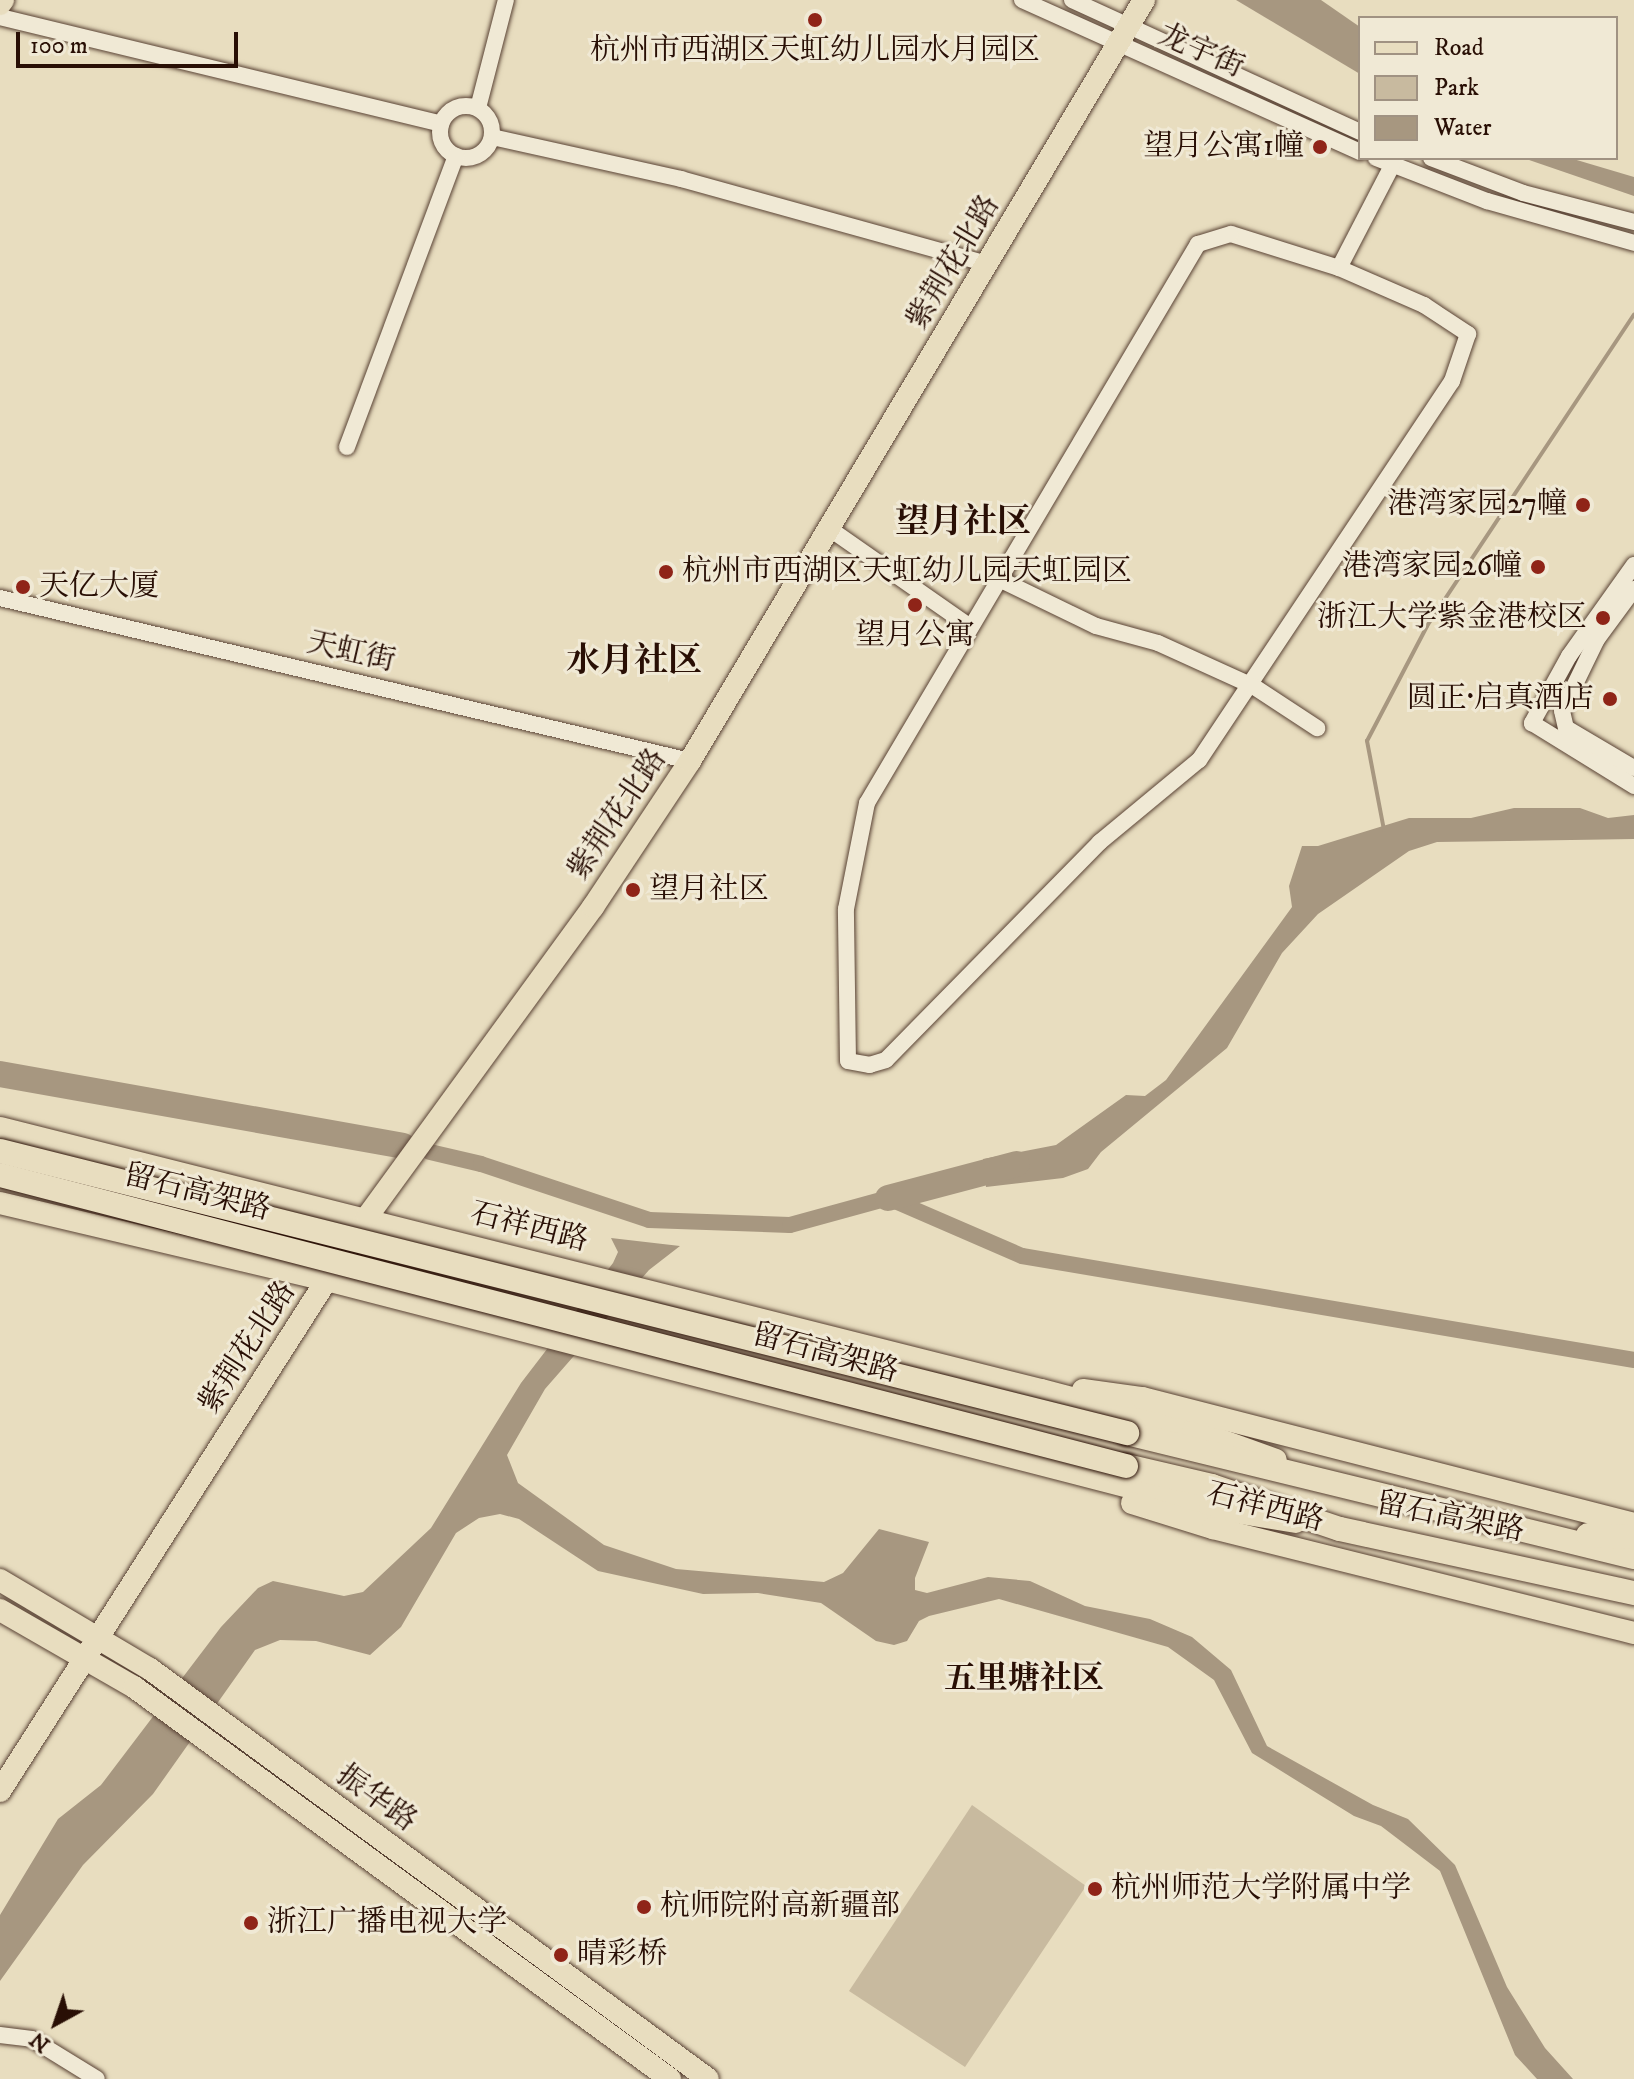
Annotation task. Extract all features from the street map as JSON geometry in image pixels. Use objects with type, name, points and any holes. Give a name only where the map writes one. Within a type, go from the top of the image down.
[{"type":"highway","name":"留石高架路","points":[[0,1151],[1127,1433],[1322,1477],[1634,1557]]},
{"type":"highway","name":"留石高架路","points":[[0,1175],[1212,1486],[1340,1529],[1519,1564],[1634,1593]]},
{"type":"highway","points":[[1533,1533],[1634,1537]]},
{"type":"highway","points":[[1519,1564],[1634,1604]]},
{"type":"main road","name":"紫荆花北路","points":[[0,1791],[89,1658],[367,1217],[587,916],[690,761],[1144,0]]},
{"type":"main road","name":"石祥西路","points":[[0,1128],[367,1217],[1193,1430],[1322,1477]]},
{"type":"main road","name":"石祥西路","points":[[0,1203],[327,1280],[933,1439],[1210,1508],[1340,1529]]},
{"type":"main road","name":"石祥西路","points":[[1041,1390],[1142,1398],[1634,1524]]},
{"type":"main road","name":"石祥西路","points":[[933,1439],[1213,1528],[1634,1633]]},
{"type":"main road","name":"振华路","points":[[0,1580],[150,1669],[695,2075]]},
{"type":"main road","name":"振华路","points":[[0,1610],[89,1658],[134,1687],[670,2079]]},
{"type":"street","points":[[478,108],[506,0]]},
{"type":"street","name":"龙宇街","points":[[1022,0],[1118,46],[1358,151]]},
{"type":"street","name":"龙宇街","points":[[1072,0],[1131,23],[1358,131]]},
{"type":"street","points":[[0,17],[441,124]]},
{"type":"street","points":[[478,108],[490,120],[492,137],[479,155],[456,156],[441,140],[441,124],[452,110],[478,108]]},
{"type":"street","points":[[492,137],[681,179],[988,264]]},
{"type":"street","points":[[347,447],[456,156]]},
{"type":"street","points":[[1382,160],[1487,201],[1634,243]]},
{"type":"street","points":[[1436,160],[1523,193],[1634,222]]},
{"type":"street","points":[[1339,268],[1393,164]]},
{"type":"street","points":[[1231,234],[1339,268],[1424,305],[1468,334],[1452,381],[1253,686],[1199,760],[1100,842],[886,1060],[870,1065],[848,1061],[846,909],[867,803],[997,578],[1198,244],[1231,234]]},
{"type":"street","points":[[830,529],[969,626]]},
{"type":"street","points":[[1536,726],[1569,656],[1634,565]]},
{"type":"street","points":[[997,578],[1096,626],[1158,643],[1253,686],[1317,728]]},
{"type":"street","points":[[1536,726],[1634,589]]},
{"type":"street","name":"天虹街","points":[[0,598],[690,761]]},
{"type":"street","points":[[1598,637],[1562,711],[1566,728],[1634,768]]},
{"type":"street","points":[[1536,726],[1634,786]]},
{"type":"street","points":[[0,2035],[32,2039],[97,2079]]},
{"type":"green space","points":[[972,1805],[1086,1886],[965,2067],[849,1991]]},
{"type":"water","points":[[1236,0],[1321,0],[1358,26],[1358,73]]},
{"type":"water","points":[[1529,160],[1577,160],[1634,177],[1634,196]]},
{"type":"water","points":[[1514,808],[1580,808],[1608,818],[1634,815],[1634,839],[1437,842],[1409,851],[1318,914],[1282,953],[1227,1048],[1101,1152],[1088,1169],[1063,1178],[986,1187],[983,1159],[1056,1145],[1126,1095],[1145,1096],[1166,1080],[1292,907],[1289,886],[1302,846],[1318,846],[1409,818],[1471,818]]},
{"type":"water","points":[[611,1238],[680,1246],[649,1270],[545,1389],[507,1455],[518,1483],[604,1545],[676,1569],[824,1582],[843,1573],[879,1529],[929,1542],[915,1578],[915,1590],[927,1593],[988,1577],[1030,1581],[1085,1606],[1150,1619],[1192,1637],[1231,1670],[1267,1746],[1373,1805],[1408,1819],[1455,1865],[1507,1987],[1545,2048],[1573,2079],[1537,2079],[1515,2055],[1440,1871],[1381,1826],[1354,1816],[1252,1753],[1214,1680],[1168,1647],[999,1599],[929,1616],[919,1621],[907,1641],[894,1645],[876,1641],[821,1603],[758,1593],[703,1594],[598,1571],[519,1519],[500,1514],[479,1518],[456,1533],[401,1627],[370,1655],[316,1641],[280,1640],[255,1650],[153,1794],[83,1865],[0,1981],[0,1915],[58,1819],[101,1785],[221,1627],[258,1588],[273,1581],[344,1596],[363,1592],[431,1528],[521,1383],[613,1263],[618,1252]]},
{"type":"waterway","points":[[1384,830],[1367,741],[1427,626],[1634,315]]},
{"type":"waterway","points":[[0,1074],[403,1146]]},
{"type":"waterway","points":[[430,1152],[481,1164],[649,1220],[790,1225],[888,1198],[1022,1256],[1634,1360]]},
{"type":"waterway","points":[[888,1198],[1017,1164]]},
{"type":"place","name":"杭州市西湖区天虹幼儿园水月园区","points":[[815,20]]},
{"type":"place","name":"望月公寓1幢","points":[[1320,147]]},
{"type":"place","name":"港湾家园27幢","points":[[1583,505]]},
{"type":"place","name":"港湾家园26幢","points":[[1538,567]]},
{"type":"place","name":"杭州市西湖区天虹幼儿园天虹园区","points":[[666,572]]},
{"type":"place","name":"天亿大厦","points":[[23,587]]},
{"type":"place","name":"望月公寓","points":[[915,605]]},
{"type":"place","name":"浙江大学紫金港校区","points":[[1603,618]]},
{"type":"place","name":"圆正·启真酒店","points":[[1610,699]]},
{"type":"place","name":"望月社区","points":[[633,890]]},
{"type":"place","name":"杭州师范大学附属中学","points":[[1095,1889]]},
{"type":"place","name":"杭师院附高新疆部","points":[[644,1907]]},
{"type":"place","name":"浙江广播电视大学","points":[[251,1923]]},
{"type":"place","name":"晴彩桥","points":[[561,1955]]},
{"type":"district","name":"望月社区","points":[[963,523]]},
{"type":"district","name":"水月社区","points":[[634,662]]},
{"type":"district","name":"五里塘社区","points":[[1024,1679]]}]
